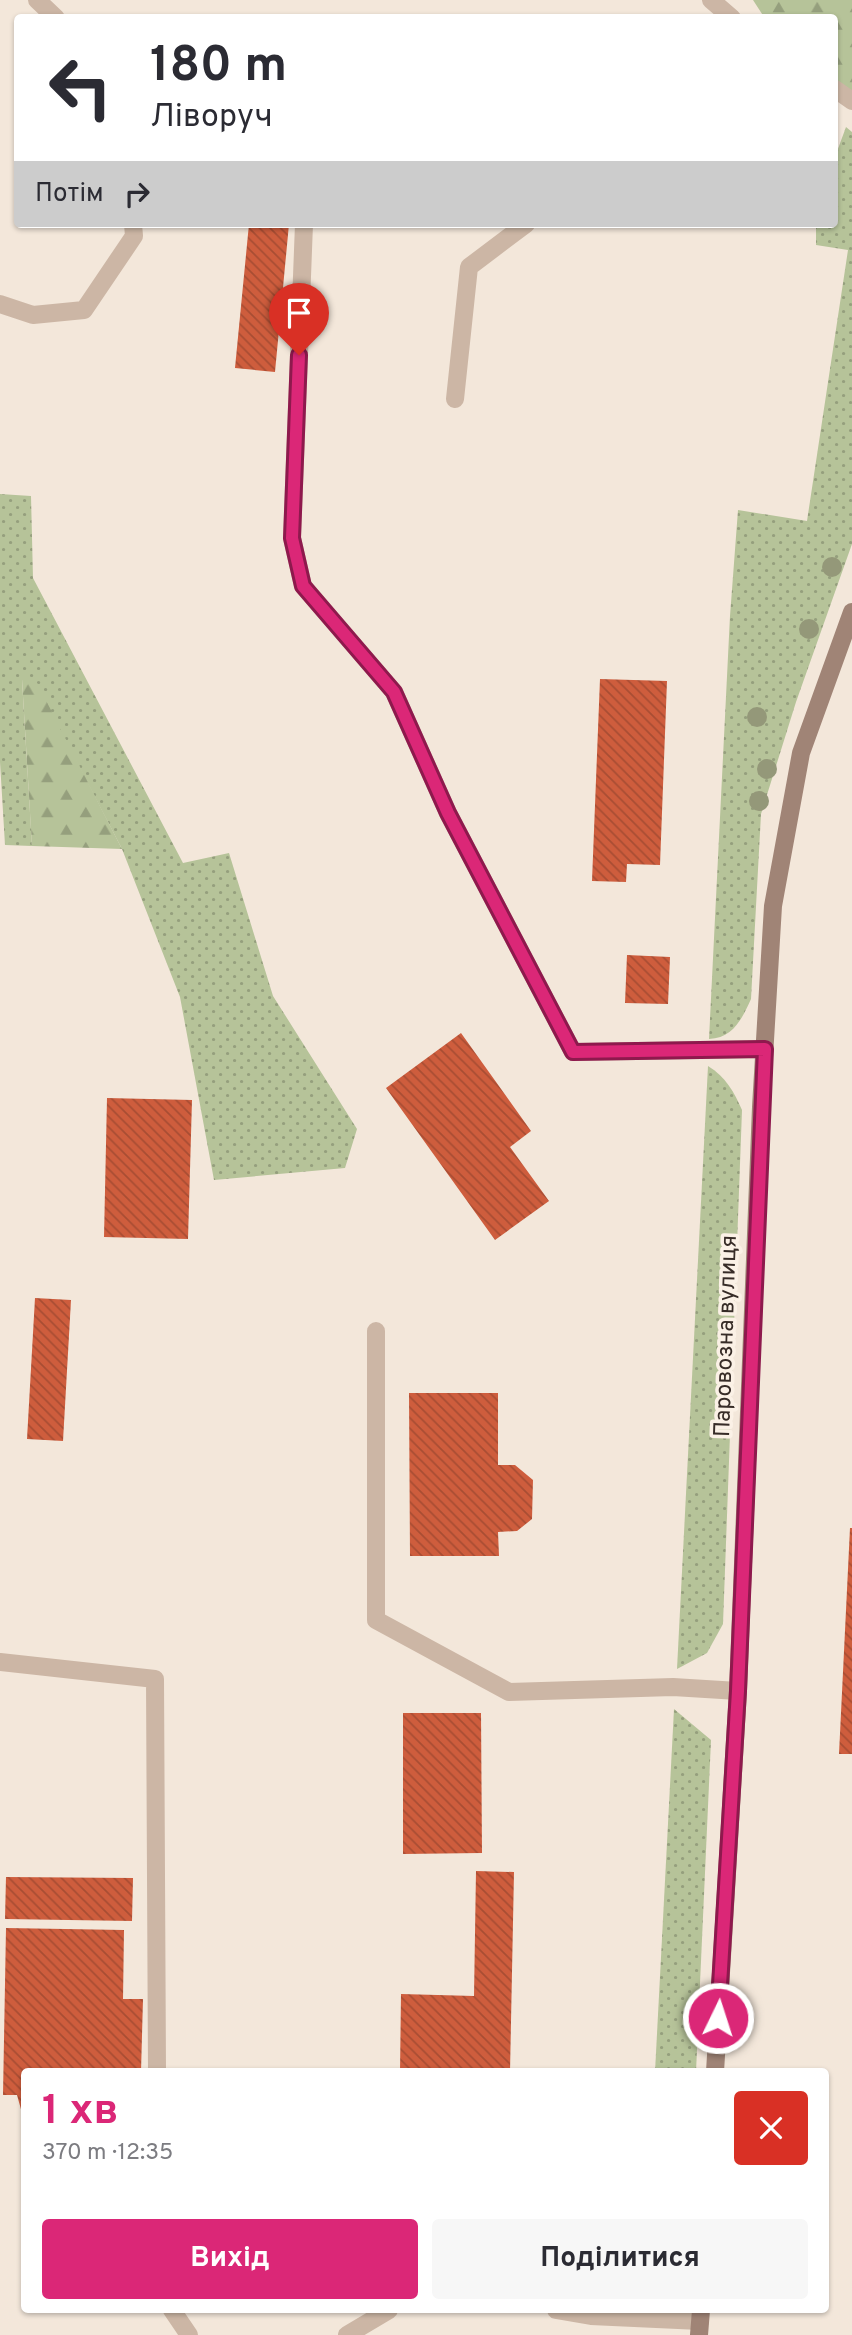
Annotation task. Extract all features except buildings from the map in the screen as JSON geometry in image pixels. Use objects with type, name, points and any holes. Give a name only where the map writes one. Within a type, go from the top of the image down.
[{"type":"main road","name":"Паровозна вулиця","points":[[715,2068],[738,1691],[773,906],[801,753],[852,612]]},
{"type":"street","points":[[37,0],[52,14]]},
{"type":"street","points":[[711,0],[727,14]]},
{"type":"street","points":[[0,304],[33,315],[83,310],[134,236],[133,228]]},
{"type":"street","points":[[304,228],[292,538],[303,586],[394,692],[448,813],[573,1052],[765,1049]]},
{"type":"street","points":[[455,399],[469,268],[521,228]]},
{"type":"street","points":[[376,1331],[376,1620],[509,1692],[674,1687],[738,1691]]},
{"type":"street","points":[[0,1662],[155,1679],[157,2068]]},
{"type":"street","points":[[174,2313],[189,2335]]},
{"type":"street","points":[[347,2335],[384,2313]]},
{"type":"street","points":[[574,2313],[700,2322]]},
{"type":"green space","points":[[753,0],[852,0],[852,93],[838,82],[838,14],[762,14]]},
{"type":"green space","points":[[846,127],[852,132],[852,544],[796,702],[761,814],[751,999],[736,1026],[724,1035],[709,1039],[730,616],[738,510],[807,521],[848,250],[816,245],[816,228],[838,228],[838,149]]},
{"type":"green space","points":[[0,494],[31,496],[33,578],[183,863],[229,853],[273,996],[357,1129],[345,1168],[214,1180],[180,997],[122,849],[33,678],[22,680],[32,846],[5,845],[0,762]]},
{"type":"green space","points":[[34,677],[122,849],[32,846],[22,679]]},
{"type":"green space","points":[[708,1066],[729,1085],[742,1110],[723,1624],[707,1653],[677,1669]]},
{"type":"green space","points":[[674,1709],[711,1740],[696,2068],[655,2068]]},
{"type":"route","points":[[299,355],[292,538],[303,586],[394,692],[448,813],[573,1052],[765,1049],[738,1691],[718,2018]]}]
